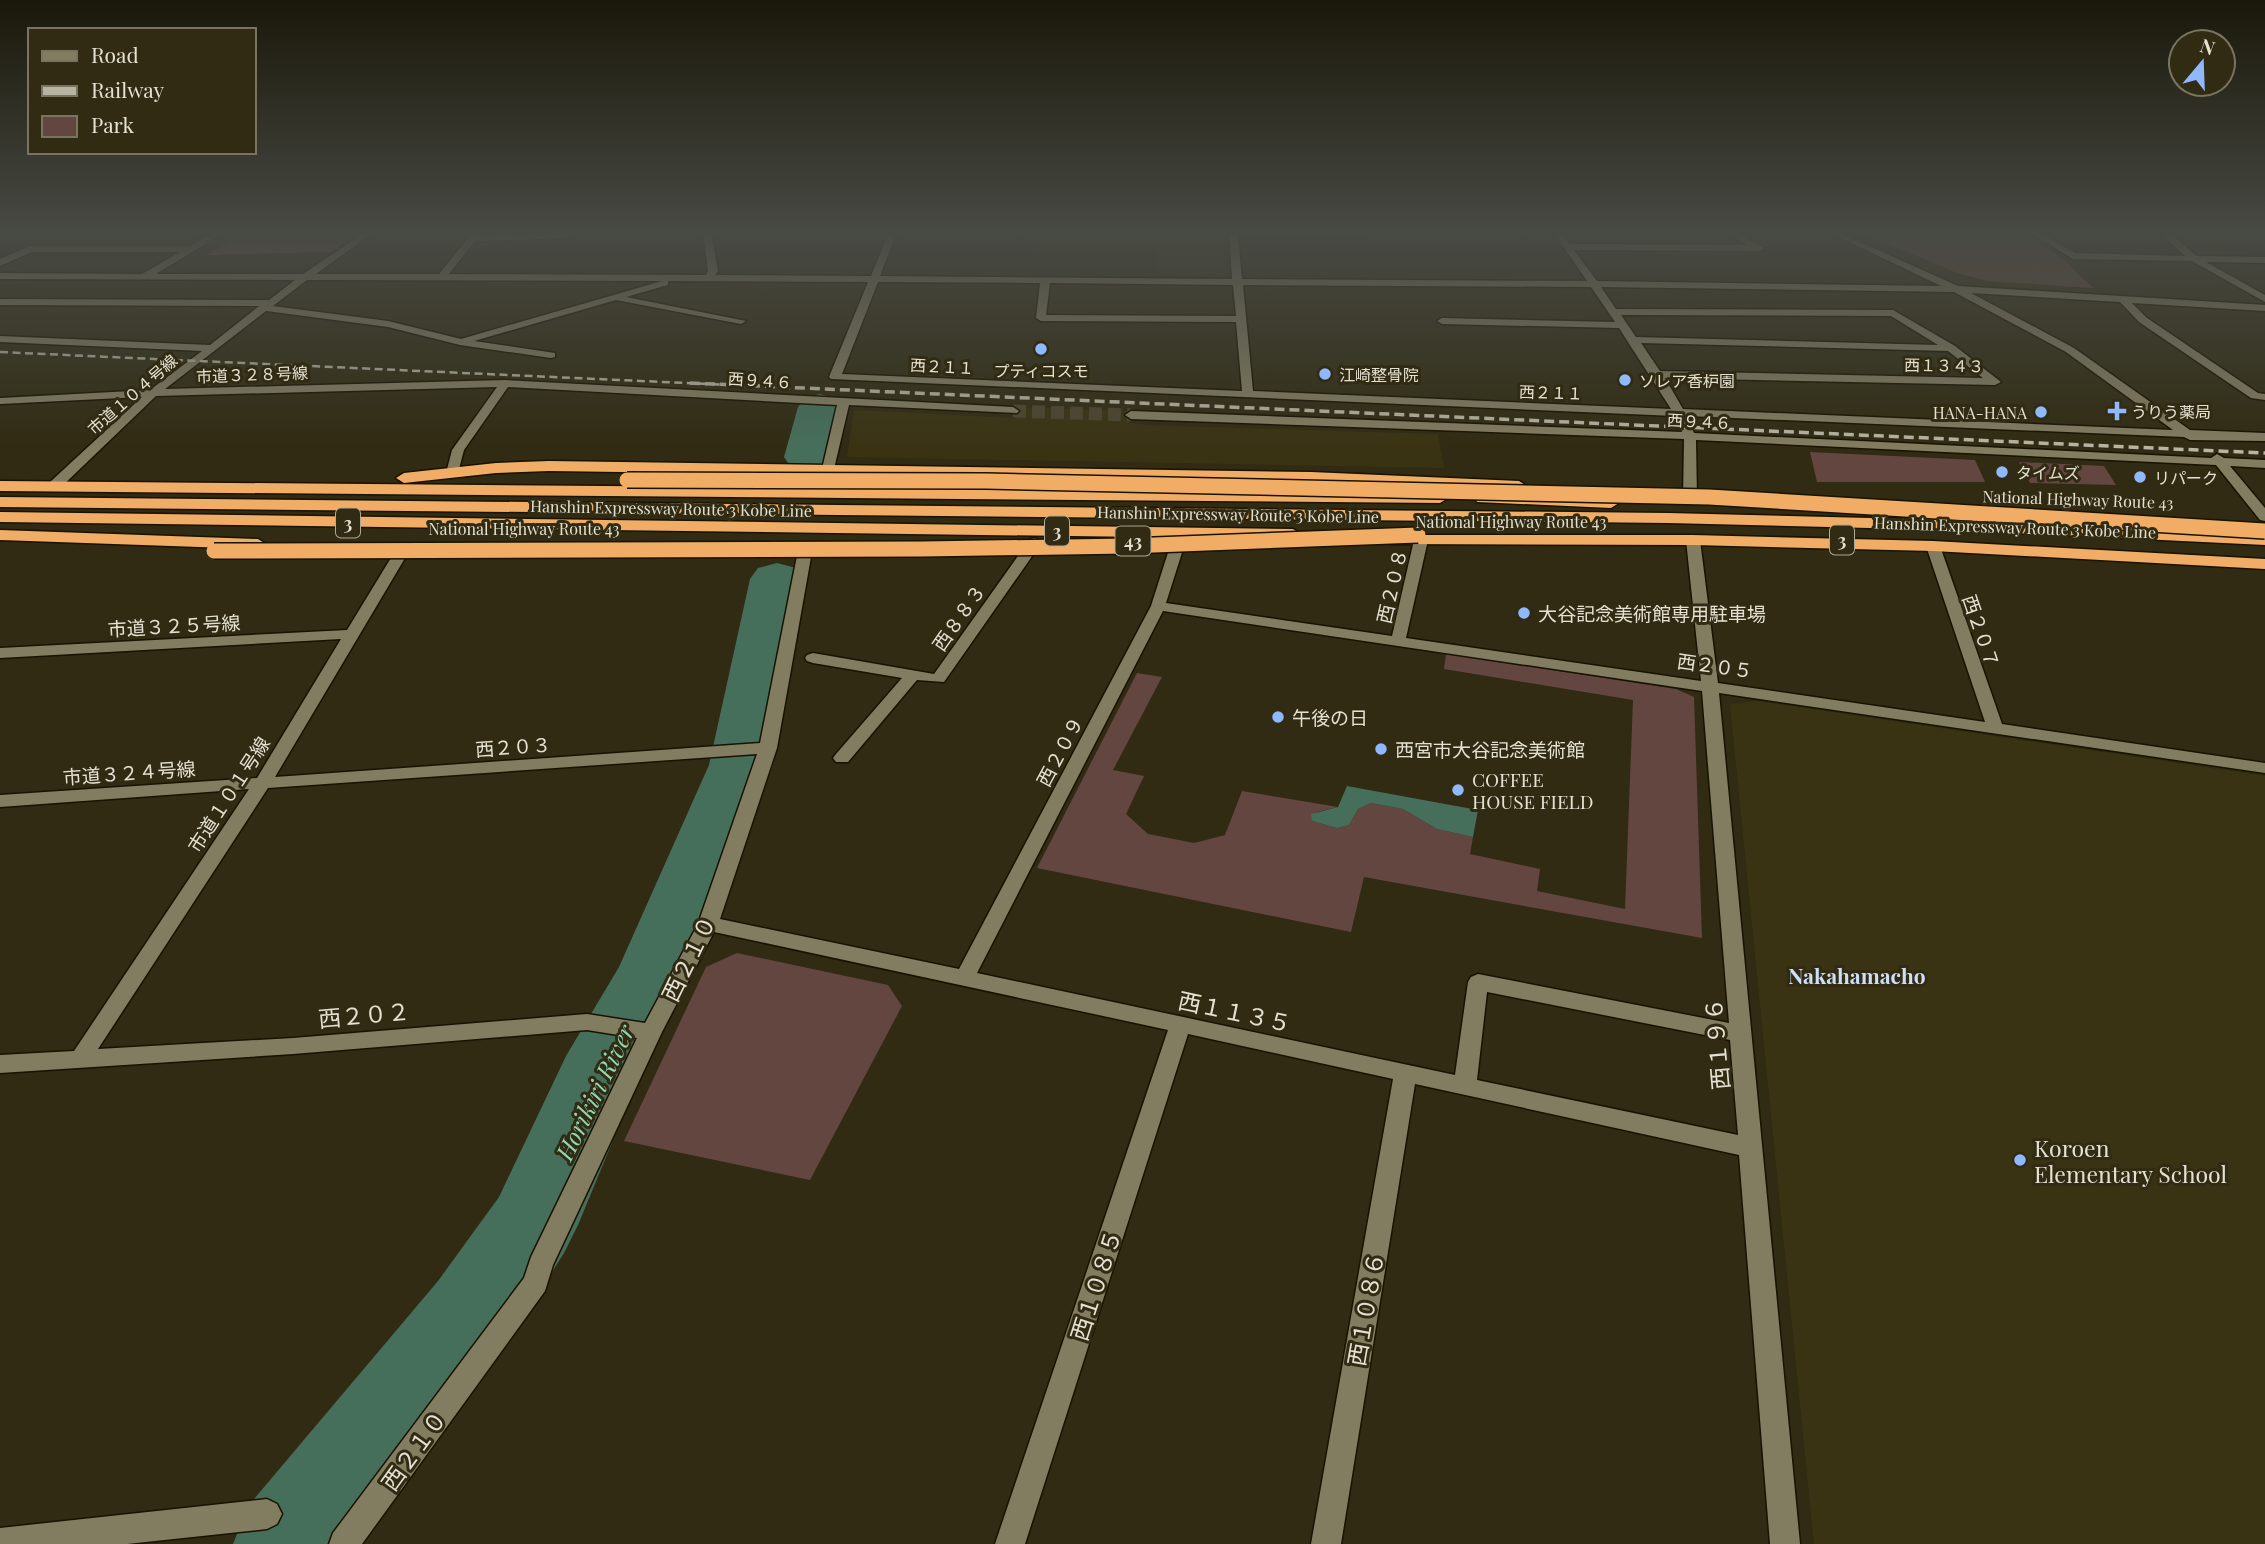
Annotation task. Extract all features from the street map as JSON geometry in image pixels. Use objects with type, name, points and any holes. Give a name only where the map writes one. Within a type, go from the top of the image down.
[{"type":"highway","points":[[315,488],[452,473],[550,466],[828,468],[1311,477],[1548,488],[1832,510]]},
{"type":"highway","points":[[355,489],[501,480],[986,481],[1709,497],[2265,531]]},
{"type":"highway","name":"National Highway Route 43","points":[[0,486],[1448,498],[2265,524]]},
{"type":"highway","name":"Hanshin Expressway Route 3 Kobe Line","points":[[0,502],[1668,518],[1951,524],[2265,540]]},
{"type":"highway","name":"Hanshin Expressway Route 3 Kobe Line","points":[[0,517],[1420,538],[1966,543],[2265,561]]},
{"type":"highway","points":[[0,535],[214,551],[922,549],[1420,538]]},
{"type":"highway","name":"National Highway Route 43","points":[[0,535],[404,548],[1420,538],[1693,541],[1933,546],[2265,561]]},
{"type":"street","points":[[137,304],[266,306],[388,324],[460,342],[551,355]]},
{"type":"street","name":"市道１０４号線","points":[[54,486],[153,393],[269,304]]},
{"type":"street","points":[[460,342],[592,304]]},
{"type":"street","points":[[647,304],[741,321]]},
{"type":"street","name":"西２１１","points":[[864,304],[835,377],[2265,438]]},
{"type":"street","points":[[1043,304],[1041,318],[1242,319]]},
{"type":"street","points":[[1241,304],[1248,396]]},
{"type":"street","points":[[1608,304],[1657,374],[1690,436],[1690,499]]},
{"type":"street","points":[[1984,304],[2070,350],[2188,434],[2221,462],[2259,501],[2265,517]]},
{"type":"street","points":[[2127,304],[2143,320],[2255,396],[2265,397]]},
{"type":"street","points":[[2202,304],[2265,308]]},
{"type":"street","name":"西１３４３","points":[[1613,312],[1893,313],[1951,348],[1995,382],[1657,374]]},
{"type":"street","points":[[1442,321],[1623,325]]},
{"type":"street","points":[[0,339],[212,348]]},
{"type":"street","points":[[1633,340],[1951,348]]},
{"type":"street","points":[[452,473],[458,450],[505,383]]},
{"type":"street","name":"市道３２８号線","points":[[0,401],[153,393],[505,383]]},
{"type":"street","name":"西９４６","points":[[505,383],[1013,411]]},
{"type":"street","points":[[828,468],[844,401]]},
{"type":"street","name":"西９４６","points":[[1131,415],[1690,436],[2265,464]]},
{"type":"street","name":"西２０８","points":[[1398,642],[1420,538]]},
{"type":"street","name":"西２０９","points":[[965,977],[1158,606],[1179,540]]},
{"type":"street","name":"西１９６","points":[[1693,541],[1710,685],[1785,1544]]},
{"type":"street","name":"西８８３","points":[[813,657],[938,679],[1035,542]]},
{"type":"street","name":"西２１０","points":[[344,1544],[536,1283],[540,1265],[651,1032],[708,925],[766,748],[806,546]]},
{"type":"street","name":"西２０７","points":[[1933,546],[1995,728]]},
{"type":"street","name":"市道１０１号線","points":[[80,1059],[261,785],[404,548]]},
{"type":"street","name":"西２０５","points":[[1158,606],[2265,768]]},
{"type":"street","name":"市道３２５号線","points":[[0,653],[351,634]]},
{"type":"street","points":[[842,758],[913,675]]},
{"type":"street","name":"西２０３","points":[[261,785],[766,748]]},
{"type":"street","name":"市道３２４号線","points":[[0,801],[261,785]]},
{"type":"street","name":"西１１３５","points":[[708,925],[965,977],[1180,1027],[1752,1148]]},
{"type":"street","points":[[1465,1087],[1478,982],[1741,1034]]},
{"type":"street","name":"西２０２","points":[[0,1064],[293,1046],[587,1022],[651,1032]]},
{"type":"street","name":"西１０８５","points":[[1010,1544],[1180,1027]]},
{"type":"street","name":"西１０８６","points":[[1326,1544],[1405,1074]]},
{"type":"street","points":[[0,1543],[267,1514]]},
{"type":"shaded area","points":[[1018,407],[1130,411],[1127,422],[1146,425],[1438,434],[1444,468],[847,457],[854,410],[1016,418]]},
{"type":"shaded area","name":"Koroen Elementary School","points":[[1757,701],[2265,776],[2265,1544],[1814,1544],[1730,704]]},
{"type":"shaded area","points":[[1347,786],[1478,810],[1473,837],[1437,829],[1403,809],[1371,803],[1358,809],[1349,825],[1337,828],[1312,821],[1311,814],[1338,807]]},
{"type":"green space","points":[[1810,452],[1975,460],[1985,482],[1817,482]]},
{"type":"green space","points":[[2019,462],[2104,466],[2116,485],[2030,483]]},
{"type":"green space","points":[[1446,654],[1676,689],[1694,697],[1702,938],[1364,877],[1351,932],[1037,868],[1137,673],[1162,677],[1113,770],[1144,776],[1126,814],[1148,834],[1194,843],[1225,835],[1242,791],[1338,807],[1317,812],[1312,821],[1337,828],[1349,825],[1358,809],[1371,803],[1403,809],[1437,829],[1473,837],[1470,854],[1540,869],[1537,891],[1625,909],[1633,700],[1444,669]]},
{"type":"green space","points":[[737,953],[888,985],[902,1006],[810,1180],[624,1141],[706,967]]},
{"type":"waterway","name":"Horikiri River","points":[[807,457],[820,407]]},
{"type":"waterway","name":"Horikiri River","points":[[288,1544],[472,1313],[532,1225],[607,1056],[655,973],[741,765],[777,579]]},
{"type":"tunnel","points":[[1013,411],[1131,415]]},
{"type":"railway","points":[[0,352],[730,385]]},
{"type":"railway","points":[[690,383],[2265,453]]},
{"type":"place","name":"プティコスモ","points":[[1041,349]]},
{"type":"place","name":"江崎整骨院","points":[[1325,374]]},
{"type":"place","name":"ソレア香枦園","points":[[1625,380]]},
{"type":"place","name":"うりう薬局","points":[[2117,411]]},
{"type":"place","name":"HANA-HANA","points":[[2041,412]]},
{"type":"place","name":"タイムズ","points":[[2002,472]]},
{"type":"place","name":"リパーク","points":[[2140,477]]},
{"type":"place","name":"大谷記念美術館専用駐車場","points":[[1524,613]]},
{"type":"place","name":"午後の日","points":[[1278,717]]},
{"type":"place","name":"西宮市大谷記念美術館","points":[[1381,749]]},
{"type":"place","name":"COFFEE HOUSE FIELD","points":[[1458,790]]},
{"type":"place","name":"Koroen Elementary School","points":[[2020,1160]]},
{"type":"district","name":"Nakahamacho","points":[[1857,975]]}]
